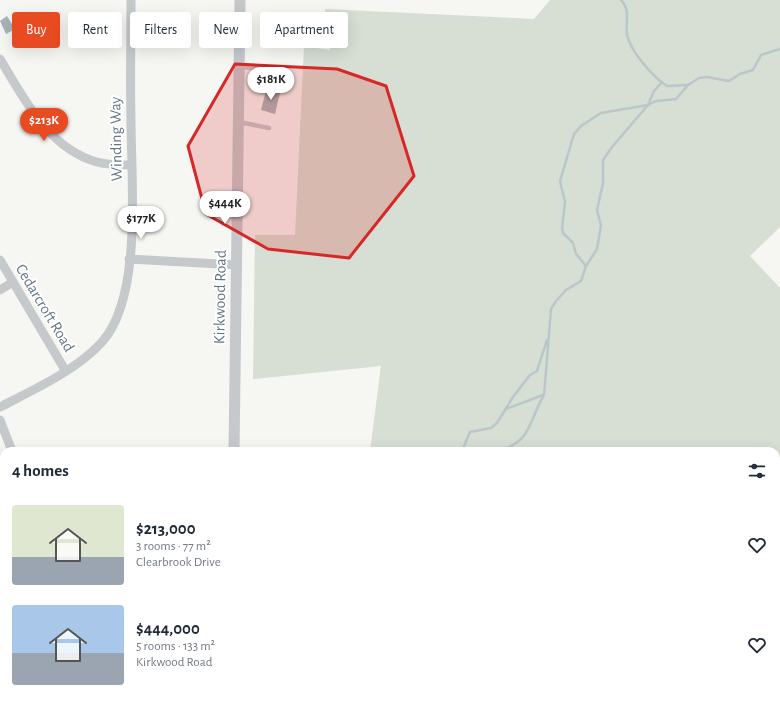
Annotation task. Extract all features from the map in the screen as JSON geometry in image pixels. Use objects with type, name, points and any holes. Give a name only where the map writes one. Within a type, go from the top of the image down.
[{"type":"street","name":"Winding Way","points":[[0,407],[31,391],[86,356],[102,342],[113,326],[122,307],[132,230],[131,0]]},
{"type":"street","name":"Kirkwood Road","points":[[234,447],[240,0]]},
{"type":"street","points":[[0,59],[24,100],[52,135],[82,156],[103,163],[131,165]]},
{"type":"street","points":[[129,259],[236,264]]},
{"type":"street","name":"Cedarcroft Road","points":[[0,260],[65,370]]},
{"type":"street","points":[[0,290],[13,282]]},
{"type":"street","points":[[0,420],[10,447]]},
{"type":"lane","points":[[238,67],[257,68],[267,72],[273,77],[291,80]]},
{"type":"lane","points":[[238,122],[269,128]]},
{"type":"highlighted area","points":[[235,64],[337,69],[386,86],[414,176],[349,258],[268,249],[206,214],[188,146]]},
{"type":"shaded area","points":[[550,0],[780,0],[780,227],[750,256],[780,288],[780,447],[371,447],[381,366],[253,379],[255,235],[295,235],[304,48],[330,50],[330,48],[348,48],[348,12],[325,12],[325,9],[534,19]]},
{"type":"building","points":[[7,16],[12,24],[12,31],[6,34],[0,21]]},
{"type":"building","points":[[267,87],[280,93],[275,114],[261,110]]},
{"type":"waterway","points":[[621,0],[627,12],[627,35],[629,42],[643,64],[655,77],[667,86],[688,85]]},
{"type":"waterway","points":[[509,447],[517,442],[528,430],[544,395],[551,309],[566,290],[581,281],[586,266],[597,249],[601,225],[597,210],[603,183],[603,160],[612,147],[648,105],[656,101],[676,99],[688,85],[699,78],[707,77],[729,81],[740,74],[753,70],[761,55],[780,49]]},
{"type":"waterway","points":[[586,266],[576,254],[573,243],[563,233],[562,228],[565,202],[560,181],[574,134],[581,126],[601,113],[648,105],[654,91],[662,82]]},
{"type":"waterway","points":[[464,447],[470,432],[491,428],[497,423],[513,397],[530,375],[537,371],[547,340]]},
{"type":"waterway","points":[[506,409],[543,395]]}]
